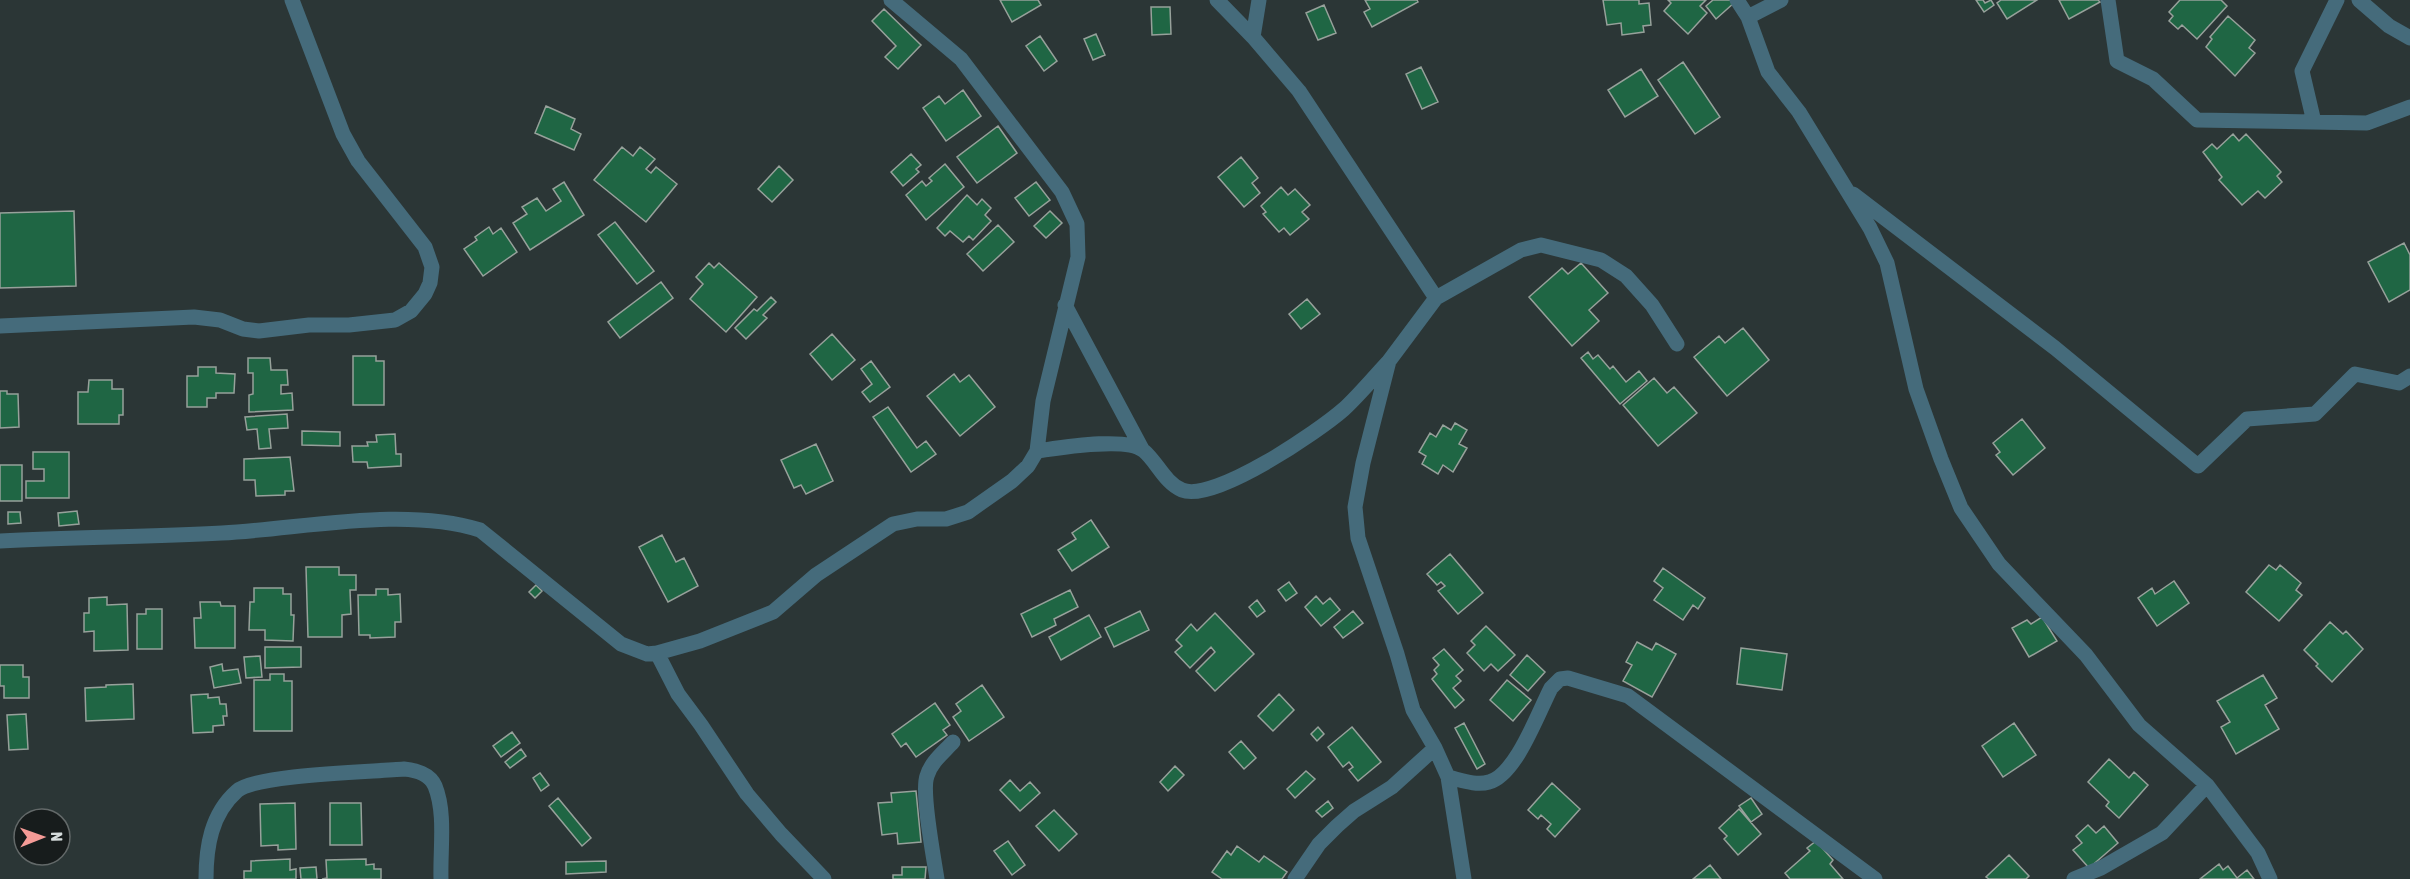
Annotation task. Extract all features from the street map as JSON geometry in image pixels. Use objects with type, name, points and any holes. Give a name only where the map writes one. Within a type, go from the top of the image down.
[{"type":"street","points":[[0,326],[194,317],[220,320],[243,329],[259,331],[395,320],[411,311],[425,294],[430,283],[432,267],[425,247],[358,161],[343,134],[292,0]]},
{"type":"street","points":[[0,541],[224,533],[420,519],[455,523],[480,530],[621,644],[647,654],[700,641],[773,612],[816,575],[893,524],[917,519],[946,519],[968,512],[1012,481],[1028,466],[1036,451],[1043,401],[1078,257],[1077,224],[1062,192],[961,59],[891,0]]},
{"type":"street","points":[[1217,0],[1253,37],[1299,91],[1436,298]]},
{"type":"street","points":[[1253,37],[1259,0]]},
{"type":"street","points":[[1737,0],[1748,17],[1768,72],[1799,112],[1846,189],[1887,263],[1916,389],[1961,508],[1999,564],[2086,655],[2139,725],[2207,785],[2258,853],[2270,879]]},
{"type":"street","points":[[1748,17],[1781,0]]},
{"type":"street","points":[[2108,0],[2117,61],[2152,79],[2197,120],[2367,123],[2410,108]]},
{"type":"street","points":[[2314,122],[2302,71],[2337,0]]},
{"type":"street","points":[[2359,0],[2389,26],[2410,38]]},
{"type":"street","points":[[1846,189],[2055,348],[2198,466],[2247,419],[2315,414],[2355,374],[2399,383],[2410,376]]},
{"type":"street","points":[[1065,305],[1142,449],[1180,489],[1195,492],[1213,489],[1241,476],[1323,427],[1346,408],[1389,361],[1436,298],[1521,250],[1541,245],[1601,260],[1626,276],[1652,305],[1677,344]]},
{"type":"street","points":[[1389,361],[1363,463],[1355,507],[1358,538],[1390,631],[1413,710],[1435,748],[1448,777],[1464,879]]},
{"type":"street","points":[[1036,451],[1114,443],[1142,449]]},
{"type":"street","points":[[657,653],[678,694],[747,794],[824,879]]},
{"type":"street","points":[[1448,777],[1476,784],[1488,783],[1501,777],[1512,766],[1551,688],[1560,679],[1568,678],[1628,696],[1875,879]]},
{"type":"street","points":[[937,879],[927,810],[926,777],[935,761],[953,742]]},
{"type":"street","points":[[1295,879],[1319,844],[1337,826],[1354,811],[1392,787],[1435,748]]},
{"type":"street","points":[[206,879],[208,841],[219,813],[238,790],[261,781],[404,769],[418,771],[434,784],[440,811],[441,879]]},
{"type":"street","points":[[2074,879],[2101,868],[2162,832],[2207,785]]},
{"type":"building","points":[[1000,0],[1038,0],[1041,5],[1012,22]]},
{"type":"building","points":[[1365,0],[1417,0],[1418,2],[1372,27],[1364,12],[1370,9]]},
{"type":"building","points":[[1603,0],[1639,0],[1639,4],[1649,3],[1651,25],[1643,26],[1644,32],[1622,35],[1621,23],[1607,25]]},
{"type":"building","points":[[1668,0],[1706,0],[1700,6],[1707,13],[1688,34],[1664,11],[1671,3]]},
{"type":"building","points":[[1713,0],[1733,0],[1735,2],[1716,19],[1706,6]]},
{"type":"building","points":[[1976,0],[1983,0],[1985,3],[1991,0],[1994,5],[1984,12]]},
{"type":"building","points":[[2001,0],[2037,0],[2007,19],[1997,3]]},
{"type":"building","points":[[2059,0],[2098,0],[2100,2],[2069,19]]},
{"type":"building","points":[[2180,0],[2221,0],[2227,6],[2197,39],[2182,25],[2178,29],[2169,21],[2173,16],[2169,12]]},
{"type":"building","points":[[1324,5],[1336,33],[1318,40],[1306,13]]},
{"type":"building","points":[[1151,7],[1170,7],[1171,34],[1152,35]]},
{"type":"building","points":[[884,9],[921,45],[898,69],[885,57],[896,46],[872,21]]},
{"type":"building","points":[[2228,16],[2255,40],[2249,48],[2255,53],[2235,76],[2206,47],[2212,39],[2210,37]]},
{"type":"building","points":[[1096,34],[1105,55],[1093,60],[1084,39]]},
{"type":"building","points":[[1040,36],[1057,61],[1044,71],[1026,46]]},
{"type":"building","points":[[1683,62],[1720,117],[1695,134],[1658,80]]},
{"type":"building","points":[[1421,67],[1438,102],[1422,109],[1406,74]]},
{"type":"building","points":[[1641,69],[1658,96],[1625,117],[1608,90]]},
{"type":"building","points":[[963,90],[981,116],[946,141],[923,108],[939,96],[945,104]]},
{"type":"building","points":[[546,106],[575,119],[571,129],[581,134],[574,150],[535,133]]},
{"type":"building","points":[[998,126],[1017,153],[977,183],[957,157]]},
{"type":"building","points":[[2233,134],[2239,141],[2246,134],[2281,172],[2277,176],[2282,182],[2265,198],[2258,191],[2242,205],[2219,180],[2222,177],[2203,152],[2212,144],[2217,149]]},
{"type":"building","points":[[622,147],[633,156],[640,147],[655,159],[646,169],[651,173],[656,167],[677,184],[646,222],[594,180]]},
{"type":"building","points":[[911,154],[921,165],[916,169],[919,172],[903,186],[891,172]]},
{"type":"building","points":[[1241,157],[1258,178],[1252,183],[1260,193],[1244,207],[1218,177]]},
{"type":"building","points":[[945,164],[964,187],[926,220],[906,195],[922,181],[926,186],[932,181],[929,178]]},
{"type":"building","points":[[779,166],[793,180],[772,202],[758,189]]},
{"type":"building","points":[[564,182],[584,215],[530,250],[513,223],[527,214],[522,207],[537,198],[546,211],[561,201],[553,189]]},
{"type":"building","points":[[1036,182],[1050,200],[1029,216],[1015,198]]},
{"type":"building","points":[[1281,187],[1288,195],[1295,189],[1310,205],[1302,212],[1309,219],[1290,235],[1284,228],[1279,232],[1263,214],[1266,212],[1261,206]]},
{"type":"building","points":[[967,195],[977,205],[982,199],[991,208],[985,215],[991,221],[973,240],[969,236],[963,242],[950,231],[945,236],[937,228]]},
{"type":"building","points":[[74,211],[76,286],[0,288],[0,213]]},
{"type":"building","points":[[1050,211],[1062,223],[1046,238],[1034,226]]},
{"type":"building","points":[[615,222],[654,271],[637,284],[598,235]]},
{"type":"building","points":[[998,225],[1014,242],[983,271],[967,254]]},
{"type":"building","points":[[489,227],[493,234],[501,228],[517,252],[483,276],[464,249],[477,240],[475,237]]},
{"type":"building","points":[[2404,243],[2410,255],[2410,290],[2389,302],[2368,262]]},
{"type":"building","points":[[709,263],[714,268],[719,263],[757,297],[726,332],[690,299],[703,284],[696,277]]},
{"type":"building","points":[[1581,263],[1608,293],[1589,310],[1599,321],[1572,346],[1529,297],[1562,268],[1568,274]]},
{"type":"building","points":[[661,282],[673,298],[620,338],[608,322]]},
{"type":"building","points":[[771,297],[776,302],[763,315],[767,318],[746,339],[735,328],[754,309],[757,311]]},
{"type":"building","points":[[1307,299],[1320,314],[1301,329],[1289,314]]},
{"type":"building","points":[[1743,328],[1769,360],[1727,396],[1694,357],[1719,336],[1725,343]]},
{"type":"building","points":[[832,334],[855,360],[832,380],[810,354]]},
{"type":"building","points":[[1588,352],[1593,359],[1598,355],[1610,369],[1613,366],[1626,382],[1639,371],[1647,381],[1620,404],[1581,358]]},
{"type":"building","points":[[353,356],[376,356],[376,361],[384,361],[384,405],[353,405]]},
{"type":"building","points":[[248,358],[270,358],[271,370],[287,370],[288,385],[281,385],[281,394],[292,393],[293,410],[249,412],[249,395],[253,394],[253,373],[248,373]]},
{"type":"building","points":[[871,361],[890,387],[870,402],[862,392],[872,384],[861,369]]},
{"type":"building","points":[[198,367],[216,367],[216,373],[235,374],[234,393],[216,393],[216,398],[207,398],[207,407],[187,407],[187,376],[198,376]]},
{"type":"building","points":[[954,374],[960,382],[969,375],[995,407],[960,436],[927,396]]},
{"type":"building","points":[[1654,378],[1667,393],[1674,387],[1697,413],[1658,446],[1623,405]]},
{"type":"building","points":[[89,380],[112,380],[112,389],[123,389],[123,415],[119,415],[119,424],[78,424],[78,392],[88,392]]},
{"type":"building","points":[[0,391],[7,391],[7,394],[18,394],[19,427],[0,428]]},
{"type":"building","points":[[888,407],[917,448],[926,441],[936,454],[911,472],[873,417]]},
{"type":"building","points":[[287,414],[288,428],[269,429],[271,448],[259,449],[257,429],[247,430],[245,417]]},
{"type":"building","points":[[2022,419],[2045,448],[2013,475],[1996,455],[2000,452],[1993,443]]},
{"type":"building","points":[[1455,423],[1467,430],[1459,444],[1467,448],[1453,472],[1443,465],[1438,474],[1422,464],[1426,456],[1419,452],[1430,433],[1436,437],[1443,425],[1451,430]]},
{"type":"building","points":[[302,431],[340,432],[340,446],[302,445]]},
{"type":"building","points":[[395,434],[396,454],[401,454],[401,466],[368,468],[367,462],[353,462],[352,446],[368,446],[367,442],[377,442],[376,435]]},
{"type":"building","points":[[816,444],[833,481],[806,494],[801,485],[794,488],[781,460]]},
{"type":"building","points":[[33,452],[69,452],[69,498],[26,498],[26,481],[44,481],[44,469],[33,469]]},
{"type":"building","points":[[290,457],[294,491],[285,491],[285,495],[256,496],[255,480],[244,480],[244,459]]},
{"type":"building","points":[[0,465],[22,465],[22,501],[0,501]]},
{"type":"building","points":[[77,511],[79,524],[59,526],[58,513]]},
{"type":"building","points":[[8,512],[20,512],[21,523],[8,524]]},
{"type":"building","points":[[1091,520],[1109,547],[1072,571],[1058,550],[1076,539],[1072,533]]},
{"type":"building","points":[[662,535],[676,562],[684,558],[698,586],[668,602],[639,547]]},
{"type":"building","points":[[1450,554],[1483,593],[1458,614],[1438,591],[1445,586],[1441,582],[1437,585],[1427,574]]},
{"type":"building","points":[[2269,565],[2276,570],[2280,565],[2301,583],[2296,590],[2302,595],[2279,621],[2246,592]]},
{"type":"building","points":[[306,567],[339,567],[339,575],[356,575],[356,590],[350,590],[351,614],[342,615],[342,637],[308,637]]},
{"type":"building","points":[[1663,568],[1705,598],[1698,609],[1693,605],[1683,620],[1654,600],[1663,588],[1654,581]]},
{"type":"building","points":[[2174,581],[2189,603],[2157,626],[2138,598],[2152,588],[2155,594]]},
{"type":"building","points":[[1289,582],[1297,593],[1286,601],[1278,590]]},
{"type":"building","points":[[536,585],[542,591],[535,598],[529,592]]},
{"type":"building","points":[[254,588],[283,588],[283,594],[291,594],[291,615],[294,615],[293,641],[265,640],[265,630],[249,630],[250,602],[254,602]]},
{"type":"building","points":[[376,589],[388,589],[388,595],[400,594],[401,622],[395,622],[395,637],[370,638],[370,635],[359,635],[358,595],[376,595]]},
{"type":"building","points":[[1070,590],[1078,607],[1054,619],[1056,625],[1032,637],[1021,614]]},
{"type":"building","points":[[1316,596],[1323,604],[1330,598],[1340,610],[1321,626],[1305,607]]},
{"type":"building","points":[[107,597],[107,605],[127,604],[128,650],[94,651],[94,631],[84,632],[84,613],[89,613],[89,598]]},
{"type":"building","points":[[1257,600],[1265,611],[1257,617],[1249,607]]},
{"type":"building","points":[[200,602],[220,602],[221,606],[235,606],[235,648],[195,648],[194,618],[201,618]]},
{"type":"building","points":[[146,609],[162,609],[162,649],[137,649],[137,614],[146,614]]},
{"type":"building","points":[[1140,611],[1149,630],[1114,647],[1105,628]]},
{"type":"building","points":[[1353,611],[1363,623],[1343,638],[1334,627]]},
{"type":"building","points":[[1215,613],[1254,654],[1215,691],[1196,671],[1215,652],[1211,647],[1190,668],[1175,652],[1182,646],[1176,640],[1191,624],[1197,631]]},
{"type":"building","points":[[1089,615],[1101,637],[1061,660],[1049,637]]},
{"type":"building","points":[[2042,617],[2057,641],[2029,657],[2012,628],[2027,620],[2031,624]]},
{"type":"building","points":[[2330,622],[2343,634],[2346,631],[2363,649],[2332,682],[2304,650]]},
{"type":"building","points":[[1486,626],[1515,655],[1498,671],[1491,664],[1484,671],[1467,653],[1475,645],[1471,641]]},
{"type":"building","points":[[1637,642],[1652,650],[1656,643],[1676,654],[1652,697],[1623,681],[1632,665],[1626,662]]},
{"type":"building","points":[[265,647],[301,647],[301,667],[265,668]]},
{"type":"building","points":[[1741,648],[1787,654],[1782,690],[1737,684]]},
{"type":"building","points":[[1444,649],[1463,670],[1456,676],[1461,681],[1453,688],[1464,700],[1455,708],[1432,679],[1437,674],[1434,670],[1439,665],[1433,658]]},
{"type":"building","points":[[1527,655],[1545,672],[1528,691],[1510,675]]},
{"type":"building","points":[[260,656],[262,677],[246,678],[244,657]]},
{"type":"building","points":[[222,664],[223,671],[238,669],[241,683],[214,688],[210,667]]},
{"type":"building","points":[[0,665],[23,665],[23,677],[29,677],[29,698],[4,698],[4,686],[0,686]]},
{"type":"building","points":[[270,674],[284,674],[284,681],[292,681],[292,731],[254,731],[254,680],[270,680]]},
{"type":"building","points":[[2263,675],[2277,698],[2265,705],[2279,729],[2236,754],[2221,727],[2230,722],[2217,701]]},
{"type":"building","points":[[1507,680],[1531,700],[1513,721],[1490,700]]},
{"type":"building","points":[[133,684],[134,719],[86,721],[85,688]]},
{"type":"building","points":[[982,685],[1004,717],[969,741],[953,717],[961,711],[956,704]]},
{"type":"building","points":[[208,694],[208,698],[219,697],[220,704],[226,704],[227,716],[223,716],[224,725],[213,726],[213,732],[193,733],[191,695]]},
{"type":"building","points":[[1279,694],[1294,710],[1273,731],[1258,716]]},
{"type":"building","points":[[935,703],[950,725],[943,730],[947,735],[916,757],[906,743],[901,747],[892,734]]},
{"type":"building","points":[[26,714],[28,749],[9,750],[7,715]]},
{"type":"building","points":[[1464,723],[1485,764],[1477,769],[1455,728]]},
{"type":"building","points":[[2014,723],[2036,755],[2003,777],[1982,746]]},
{"type":"building","points":[[1318,727],[1324,734],[1317,741],[1311,734]]},
{"type":"building","points":[[1352,727],[1381,762],[1358,781],[1349,770],[1353,767],[1349,762],[1343,767],[1328,747]]},
{"type":"building","points":[[512,732],[520,743],[501,757],[493,746]]},
{"type":"building","points":[[1241,741],[1256,758],[1244,769],[1229,752]]},
{"type":"building","points":[[521,749],[526,756],[510,768],[505,762]]},
{"type":"building","points":[[2109,759],[2129,778],[2134,772],[2148,785],[2119,818],[2106,806],[2109,802],[2088,782]]},
{"type":"building","points":[[1175,766],[1184,775],[1168,791],[1160,782]]},
{"type":"building","points":[[1306,771],[1315,779],[1295,798],[1287,789]]},
{"type":"building","points":[[540,773],[549,785],[541,791],[533,778]]},
{"type":"building","points":[[1010,780],[1020,791],[1030,782],[1040,793],[1020,811],[1000,790]]},
{"type":"building","points":[[1552,783],[1580,809],[1555,837],[1547,829],[1551,824],[1541,815],[1538,819],[1528,810]]},
{"type":"building","points":[[916,791],[921,842],[898,844],[897,833],[882,835],[878,803],[892,802],[891,793]]},
{"type":"building","points":[[558,798],[591,838],[582,846],[549,806]]},
{"type":"building","points":[[1751,798],[1762,814],[1751,822],[1739,806]]},
{"type":"building","points":[[1328,801],[1333,808],[1322,817],[1316,811]]},
{"type":"building","points":[[295,803],[296,849],[278,850],[278,845],[261,846],[260,804]]},
{"type":"building","points":[[330,803],[361,803],[362,845],[330,845]]},
{"type":"building","points":[[1739,809],[1761,834],[1738,855],[1724,839],[1727,836],[1719,828]]},
{"type":"building","points":[[1054,810],[1077,834],[1059,851],[1036,826]]},
{"type":"building","points":[[2088,825],[2096,833],[2104,826],[2118,843],[2089,868],[2073,850],[2082,843],[2076,836]]},
{"type":"building","points":[[1008,841],[1025,865],[1012,875],[994,851]]},
{"type":"building","points":[[1816,841],[1833,860],[1830,864],[1843,879],[1790,879],[1785,873],[1810,851],[1807,848]]},
{"type":"building","points":[[1237,846],[1259,862],[1264,856],[1287,872],[1282,879],[1222,879],[1212,872],[1227,851],[1231,855]]},
{"type":"building","points":[[2009,855],[2029,876],[2026,879],[1989,879],[1986,877]]},
{"type":"building","points":[[290,859],[290,870],[296,869],[296,879],[244,879],[244,871],[251,871],[251,861]]},
{"type":"building","points":[[366,859],[366,865],[374,864],[374,869],[381,869],[381,879],[322,879],[327,878],[326,860]]},
{"type":"building","points":[[606,861],[606,872],[566,874],[566,862]]},
{"type":"building","points":[[2219,864],[2223,870],[2228,866],[2237,878],[2247,870],[2254,879],[2200,879]]},
{"type":"building","points":[[1710,865],[1721,879],[1693,879]]},
{"type":"building","points":[[316,867],[317,879],[301,879],[300,868]]},
{"type":"building","points":[[902,867],[926,867],[925,879],[893,879],[893,875],[902,875]]}]
